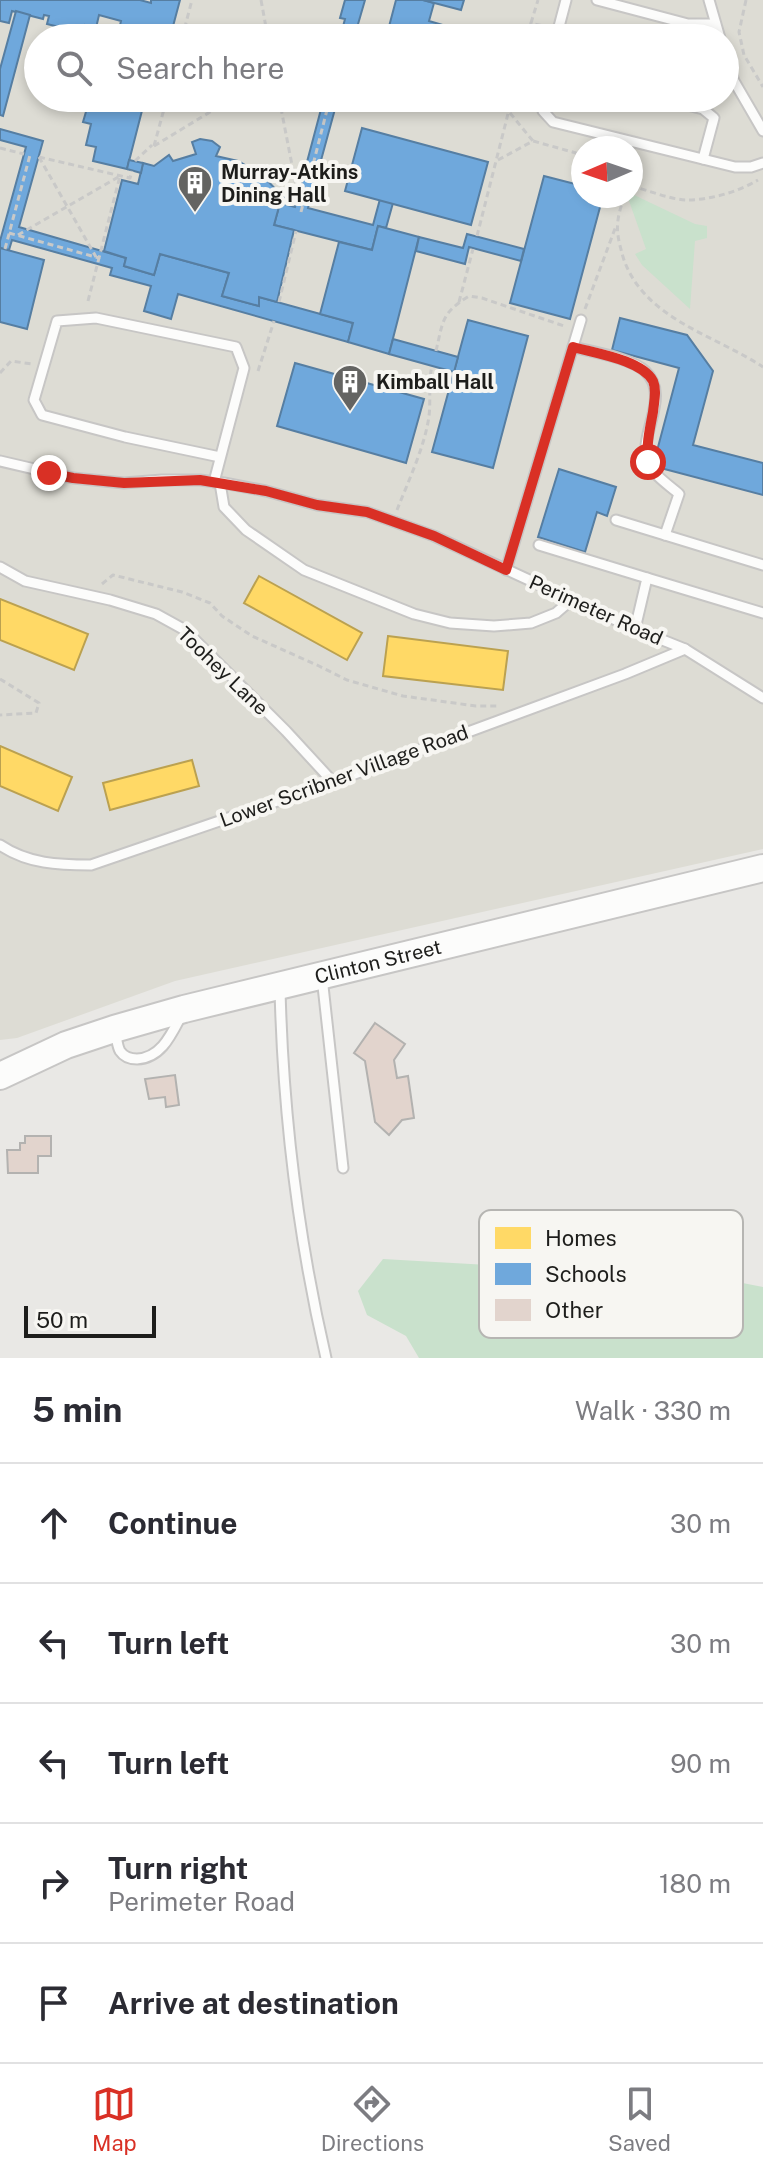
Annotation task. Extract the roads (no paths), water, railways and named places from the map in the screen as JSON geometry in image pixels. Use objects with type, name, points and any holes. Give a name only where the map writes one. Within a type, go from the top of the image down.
[{"type":"street","name":"Clinton Street","points":[[0,1076],[66,1045],[184,1009],[763,868]]},
{"type":"lane","points":[[560,24],[566,0]]},
{"type":"lane","points":[[597,0],[688,24],[715,24],[709,0]]},
{"type":"lane","points":[[739,90],[763,131]]},
{"type":"lane","points":[[544,112],[553,122],[735,167],[763,163]]},
{"type":"lane","points":[[703,159],[714,118],[707,112]]},
{"type":"lane","points":[[220,457],[42,415],[34,400],[57,321],[96,318],[236,347],[244,368],[220,457],[217,482],[224,507],[246,530],[304,570],[414,614],[450,623],[494,626],[531,623],[556,613],[571,600]]},
{"type":"lane","points":[[506,570],[581,320]]},
{"type":"lane","points":[[573,347],[630,363],[643,369],[653,381],[656,393],[648,462],[659,477],[679,494],[665,535]]},
{"type":"lane","name":"Perimeter Road","points":[[0,461],[73,478],[124,483],[162,480],[217,482],[317,505],[367,512],[434,536],[685,649],[763,698]]},
{"type":"lane","points":[[616,520],[763,565]]},
{"type":"lane","points":[[539,545],[763,613]]},
{"type":"lane","name":"Toohey Lane","points":[[0,567],[25,581],[156,614],[185,630],[333,782]]},
{"type":"lane","points":[[635,629],[647,578]]},
{"type":"lane","name":"Lower Scribner Village Road","points":[[0,845],[14,854],[54,865],[91,865],[333,782],[685,649]]},
{"type":"lane","points":[[322,974],[343,1168]]},
{"type":"lane","points":[[280,984],[282,1048],[303,1244],[326,1358]]},
{"type":"lane","points":[[114,1029],[121,1053],[130,1059],[146,1059],[158,1052],[171,1035],[184,1009]]},
{"type":"place","name":"Murray-Atkins Dining Hall","points":[[195,214]]},
{"type":"place","name":"Kimball Hall","points":[[350,413]]}]
